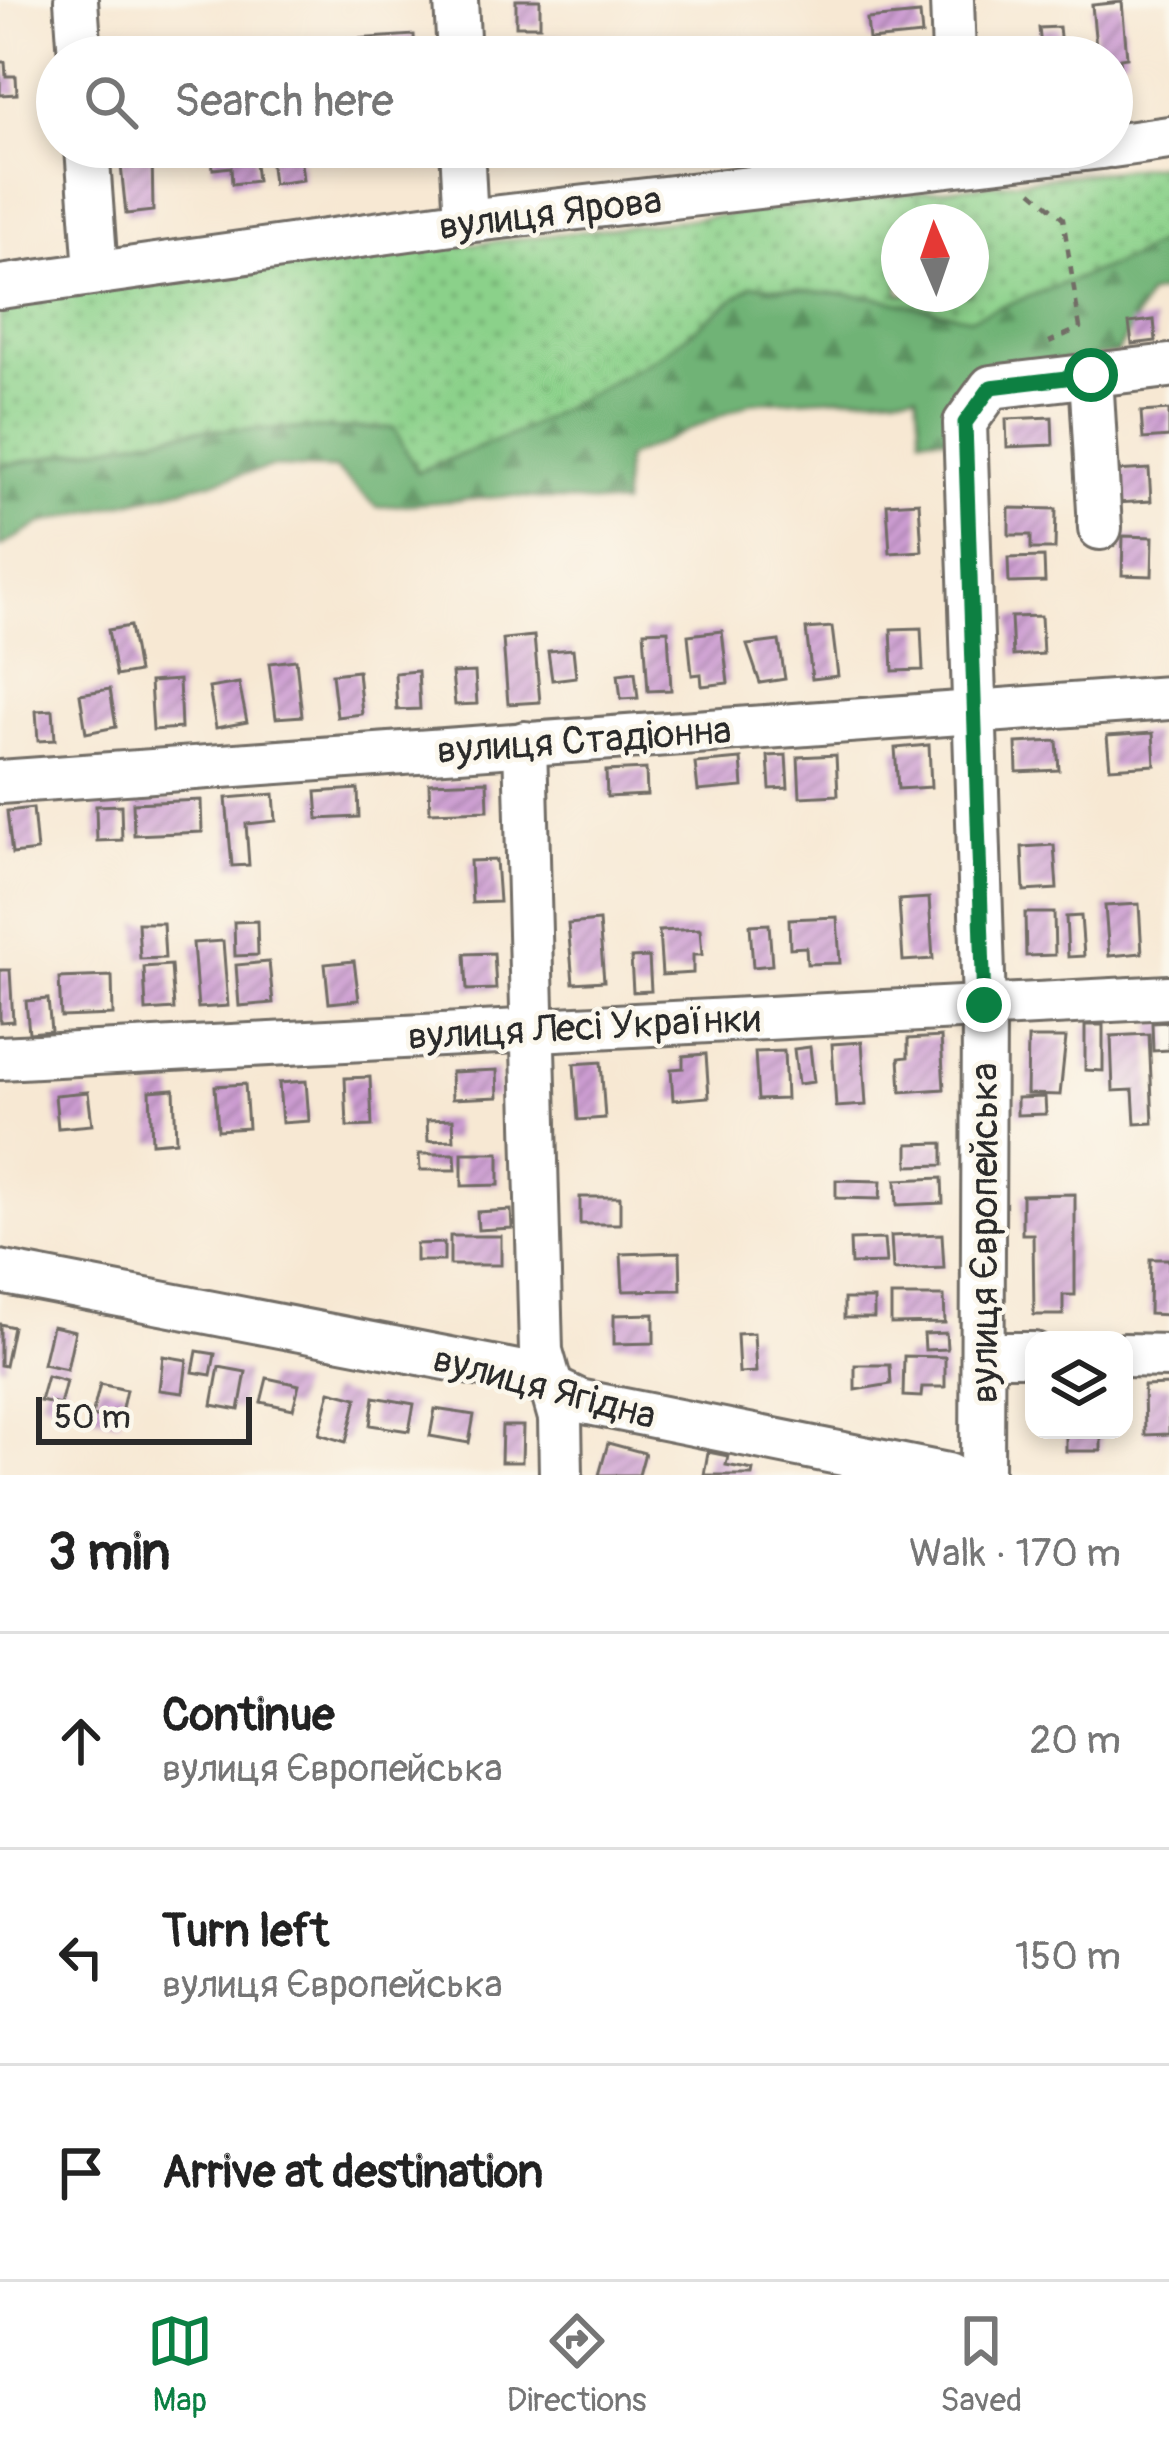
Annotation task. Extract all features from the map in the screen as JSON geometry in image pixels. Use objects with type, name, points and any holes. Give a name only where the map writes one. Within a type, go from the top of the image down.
[{"type":"street","points":[[76,0],[79,36]]},
{"type":"street","points":[[456,0],[458,36]]},
{"type":"street","points":[[952,0],[953,36]]},
{"type":"street","points":[[1133,143],[1169,138]]},
{"type":"street","points":[[89,168],[96,271]]},
{"type":"street","points":[[463,168],[466,221]]},
{"type":"street","name":"вулиця Ярова","points":[[0,286],[891,168]]},
{"type":"street","name":"вулиця Європейська","points":[[982,1475],[984,1005],[965,423],[991,387],[1169,366]]},
{"type":"street","points":[[1091,375],[1100,528]]},
{"type":"street","name":"вулиця Стадіонна","points":[[0,782],[1169,698]]},
{"type":"street","points":[[525,743],[541,1351],[560,1418],[561,1475]]},
{"type":"street","name":"вулиця Лесі Українки","points":[[0,1058],[1169,997]]},
{"type":"street","name":"вулиця Ягідна","points":[[0,1272],[518,1372],[579,1401],[948,1475]]},
{"type":"street","points":[[984,1354],[1025,1354]]},
{"type":"street","points":[[1133,1355],[1169,1356]]},
{"type":"path","points":[[986,168],[1063,218],[1080,328],[1044,344]]},
{"type":"green space","points":[[1169,164],[1169,237],[1124,261],[989,311],[989,204],[881,204],[881,299],[752,286],[661,355],[517,433],[416,472],[394,428],[193,430],[0,466],[0,310],[55,292]]},
{"type":"green space","points":[[1169,237],[1169,289],[1148,295],[1117,353],[986,371],[957,438],[921,436],[917,393],[752,402],[626,458],[622,505],[509,496],[377,507],[335,469],[272,467],[42,523],[0,547],[0,466],[193,430],[394,428],[417,472],[517,433],[661,355],[752,285],[873,297],[881,299],[881,312],[943,312],[971,318],[1124,261]]},
{"type":"green space","points":[[943,312],[987,312],[971,318]]},
{"type":"building","points":[[516,0],[540,0],[540,26],[516,26]]},
{"type":"building","points":[[1122,2],[1125,36],[1095,36],[1092,5]]},
{"type":"building","points":[[920,14],[922,35],[869,36],[867,19]]},
{"type":"building","points":[[1059,27],[1060,36],[1040,36],[1039,28]]},
{"type":"building","points":[[0,62],[5,62],[6,76],[16,76],[17,94],[0,95]]},
{"type":"building","points":[[121,168],[152,168],[153,211],[126,214]]},
{"type":"building","points":[[231,168],[255,168],[257,181],[232,184]]},
{"type":"building","points":[[271,168],[302,168],[303,180],[273,184]]},
{"type":"building","points":[[1154,320],[1156,341],[1132,344],[1129,323]]},
{"type":"building","points":[[1169,410],[1169,437],[1143,439],[1141,412]]},
{"type":"building","points":[[1052,417],[1053,445],[1007,447],[1006,419]]},
{"type":"building","points":[[1149,469],[1151,501],[1116,503],[1114,471]]},
{"type":"building","points":[[919,502],[922,551],[890,553],[887,504]]},
{"type":"building","points":[[1009,508],[1056,509],[1055,549],[1031,549],[1031,535],[1009,535]]},
{"type":"building","points":[[1123,536],[1153,537],[1152,576],[1122,575]]},
{"type":"building","points":[[1044,557],[1045,582],[1009,583],[1008,558]]},
{"type":"building","points":[[1041,616],[1043,654],[1013,656],[1011,617]]},
{"type":"building","points":[[130,626],[138,672],[116,676],[108,630]]},
{"type":"building","points":[[832,627],[838,676],[812,679],[806,629]]},
{"type":"building","points":[[921,628],[923,670],[893,671],[891,629]]},
{"type":"building","points":[[668,630],[671,690],[648,691],[644,631]]},
{"type":"building","points":[[722,631],[728,683],[702,686],[701,674],[692,675],[688,635]]},
{"type":"building","points":[[534,636],[540,702],[508,704],[503,639]]},
{"type":"building","points":[[779,641],[785,679],[760,683],[747,645]]},
{"type":"building","points":[[573,649],[576,677],[552,680],[548,651]]},
{"type":"building","points":[[296,660],[302,716],[276,718],[269,663]]},
{"type":"building","points":[[358,671],[362,714],[337,717],[332,674]]},
{"type":"building","points":[[418,671],[420,709],[397,710],[395,673]]},
{"type":"building","points":[[475,672],[477,704],[455,705],[452,673]]},
{"type":"building","points":[[635,672],[638,698],[621,699],[618,674]]},
{"type":"building","points":[[179,680],[181,728],[153,730],[150,682]]},
{"type":"building","points":[[239,683],[247,722],[216,728],[209,688]]},
{"type":"building","points":[[110,689],[116,727],[86,733],[80,694]]},
{"type":"building","points":[[53,710],[55,740],[38,741],[36,711]]},
{"type":"building","points":[[1153,733],[1155,765],[1110,768],[1107,736]]},
{"type":"building","points":[[1057,741],[1059,770],[1017,772],[1016,743]]},
{"type":"building","points":[[929,745],[931,787],[898,789],[895,748]]},
{"type":"building","points":[[786,755],[788,788],[770,789],[768,756]]},
{"type":"building","points":[[836,755],[838,795],[800,797],[798,757]]},
{"type":"building","points":[[741,759],[743,787],[698,791],[695,763]]},
{"type":"building","points":[[646,769],[647,795],[607,797],[606,771]]},
{"type":"building","points":[[487,781],[488,810],[430,812],[429,783]]},
{"type":"building","points":[[358,789],[359,817],[318,819],[316,792]]},
{"type":"building","points":[[274,794],[276,821],[246,824],[249,865],[232,866],[226,798]]},
{"type":"building","points":[[201,800],[202,832],[134,835],[133,803]]},
{"type":"building","points":[[121,805],[122,840],[97,841],[96,806]]},
{"type":"building","points":[[33,808],[37,851],[12,854],[7,811]]},
{"type":"building","points":[[1054,845],[1057,889],[1024,891],[1022,847]]},
{"type":"building","points":[[496,860],[499,902],[472,903],[470,861]]},
{"type":"building","points":[[929,898],[933,959],[903,961],[899,900]]},
{"type":"building","points":[[1139,904],[1142,953],[1109,956],[1105,906]]},
{"type":"building","points":[[1025,913],[1054,913],[1055,955],[1026,956]]},
{"type":"building","points":[[1081,916],[1084,956],[1068,957],[1066,917]]},
{"type":"building","points":[[837,917],[840,963],[807,964],[806,947],[790,948],[789,919]]},
{"type":"building","points":[[257,921],[258,955],[235,956],[234,922]]},
{"type":"building","points":[[599,921],[604,981],[573,983],[568,924]]},
{"type":"building","points":[[138,923],[163,923],[165,958],[140,959]]},
{"type":"building","points":[[769,924],[772,965],[753,967],[750,925]]},
{"type":"building","points":[[700,929],[702,955],[693,955],[693,973],[662,975],[659,931]]},
{"type":"building","points":[[223,941],[228,1006],[198,1008],[193,943]]},
{"type":"building","points":[[494,953],[496,989],[467,990],[465,954]]},
{"type":"building","points":[[649,957],[651,991],[633,992],[631,958]]},
{"type":"building","points":[[354,961],[359,1000],[329,1003],[325,964]]},
{"type":"building","points":[[269,962],[273,1003],[239,1006],[236,965]]},
{"type":"building","points":[[171,965],[174,1009],[146,1011],[144,967]]},
{"type":"building","points":[[0,970],[10,970],[13,1021],[0,1022]]},
{"type":"building","points":[[112,976],[113,1015],[61,1017],[59,978]]},
{"type":"building","points":[[48,999],[51,1031],[29,1033],[26,1001]]},
{"type":"building","points":[[1169,1022],[1169,1050],[1153,1051],[1152,1023]]},
{"type":"building","points":[[1085,1025],[1103,1025],[1103,1071],[1085,1070]]},
{"type":"building","points":[[1149,1034],[1153,1123],[1135,1124],[1133,1090],[1113,1091],[1111,1036]]},
{"type":"building","points":[[941,1037],[944,1089],[901,1092],[899,1058],[908,1057],[908,1039]]},
{"type":"building","points":[[1028,1038],[1066,1038],[1060,1095],[1027,1094]]},
{"type":"building","points":[[862,1042],[866,1105],[836,1107],[832,1044]]},
{"type":"building","points":[[810,1047],[814,1082],[798,1084],[794,1049]]},
{"type":"building","points":[[784,1051],[786,1099],[758,1100],[755,1052]]},
{"type":"building","points":[[706,1054],[709,1097],[673,1100],[671,1069],[683,1068],[683,1056]]},
{"type":"building","points":[[601,1062],[605,1118],[578,1120],[574,1064]]},
{"type":"building","points":[[497,1070],[498,1097],[452,1099],[451,1072]]},
{"type":"building","points":[[370,1077],[372,1126],[347,1127],[345,1078]]},
{"type":"building","points":[[306,1081],[309,1121],[282,1123],[279,1083]]},
{"type":"building","points":[[245,1084],[248,1128],[218,1130],[215,1086]]},
{"type":"building","points":[[174,1089],[176,1141],[152,1143],[150,1091]]},
{"type":"building","points":[[88,1092],[92,1125],[58,1128],[55,1095]]},
{"type":"building","points":[[1045,1097],[1046,1114],[1017,1115],[1017,1098]]},
{"type":"building","points":[[453,1119],[454,1140],[428,1141],[427,1120]]},
{"type":"building","points":[[943,1143],[943,1165],[908,1166],[908,1144]]},
{"type":"building","points":[[462,1153],[499,1153],[499,1185],[462,1186]]},
{"type":"building","points":[[419,1154],[455,1154],[456,1170],[420,1170]]},
{"type":"building","points":[[942,1178],[943,1203],[897,1205],[896,1180]]},
{"type":"building","points":[[836,1180],[881,1181],[880,1199],[836,1198]]},
{"type":"building","points":[[1075,1194],[1075,1295],[1063,1295],[1063,1315],[1034,1315],[1033,1234],[1022,1234],[1022,1195]]},
{"type":"building","points":[[580,1197],[620,1197],[620,1224],[580,1224]]},
{"type":"building","points":[[511,1210],[512,1228],[478,1230],[477,1212]]},
{"type":"building","points":[[942,1234],[944,1268],[893,1270],[891,1236]]},
{"type":"building","points":[[450,1236],[501,1236],[501,1265],[450,1265]]},
{"type":"building","points":[[884,1239],[886,1263],[851,1264],[850,1240]]},
{"type":"building","points":[[444,1243],[444,1261],[416,1261],[416,1244]]},
{"type":"building","points":[[680,1252],[681,1290],[623,1291],[621,1254]]},
{"type":"building","points":[[1150,1259],[1169,1259],[1169,1315],[1149,1314]]},
{"type":"building","points":[[891,1296],[944,1296],[945,1323],[891,1324]]},
{"type":"building","points":[[844,1299],[874,1299],[874,1318],[844,1318]]},
{"type":"building","points":[[654,1314],[654,1343],[614,1344],[614,1315]]},
{"type":"building","points":[[0,1324],[13,1327],[5,1366],[0,1365]]},
{"type":"building","points":[[52,1326],[75,1331],[67,1369],[43,1364]]},
{"type":"building","points":[[754,1333],[756,1372],[739,1373],[737,1334]]},
{"type":"building","points":[[946,1333],[947,1349],[925,1350],[924,1334]]},
{"type":"building","points":[[197,1351],[215,1354],[211,1375],[193,1372]]},
{"type":"building","points":[[163,1356],[187,1360],[183,1393],[159,1390]]},
{"type":"building","points":[[904,1356],[945,1357],[945,1387],[922,1387],[921,1397],[903,1396]]},
{"type":"building","points":[[855,1365],[890,1365],[891,1384],[855,1390]]},
{"type":"building","points":[[219,1367],[246,1372],[239,1410],[212,1405]]},
{"type":"building","points":[[47,1376],[66,1381],[60,1405],[40,1401]]},
{"type":"building","points":[[267,1378],[299,1385],[293,1409],[261,1402]]},
{"type":"building","points":[[100,1384],[126,1390],[119,1422],[92,1416]]},
{"type":"building","points":[[1169,1385],[1169,1434],[1145,1435],[1144,1386]]},
{"type":"building","points":[[330,1391],[357,1398],[346,1442],[319,1434]]},
{"type":"building","points":[[374,1397],[414,1404],[409,1431],[370,1425]]},
{"type":"building","points":[[435,1409],[474,1415],[469,1443],[430,1436]]},
{"type":"building","points":[[502,1426],[523,1426],[522,1462],[501,1462]]},
{"type":"building","points":[[1066,1439],[1101,1439],[1101,1451],[1066,1451]]},
{"type":"building","points":[[608,1443],[645,1453],[639,1475],[599,1475]]},
{"type":"building","points":[[708,1452],[728,1456],[726,1465],[753,1470],[752,1475],[704,1475]]},
{"type":"route","points":[[984,1005],[965,423],[991,387],[1091,375]]}]
